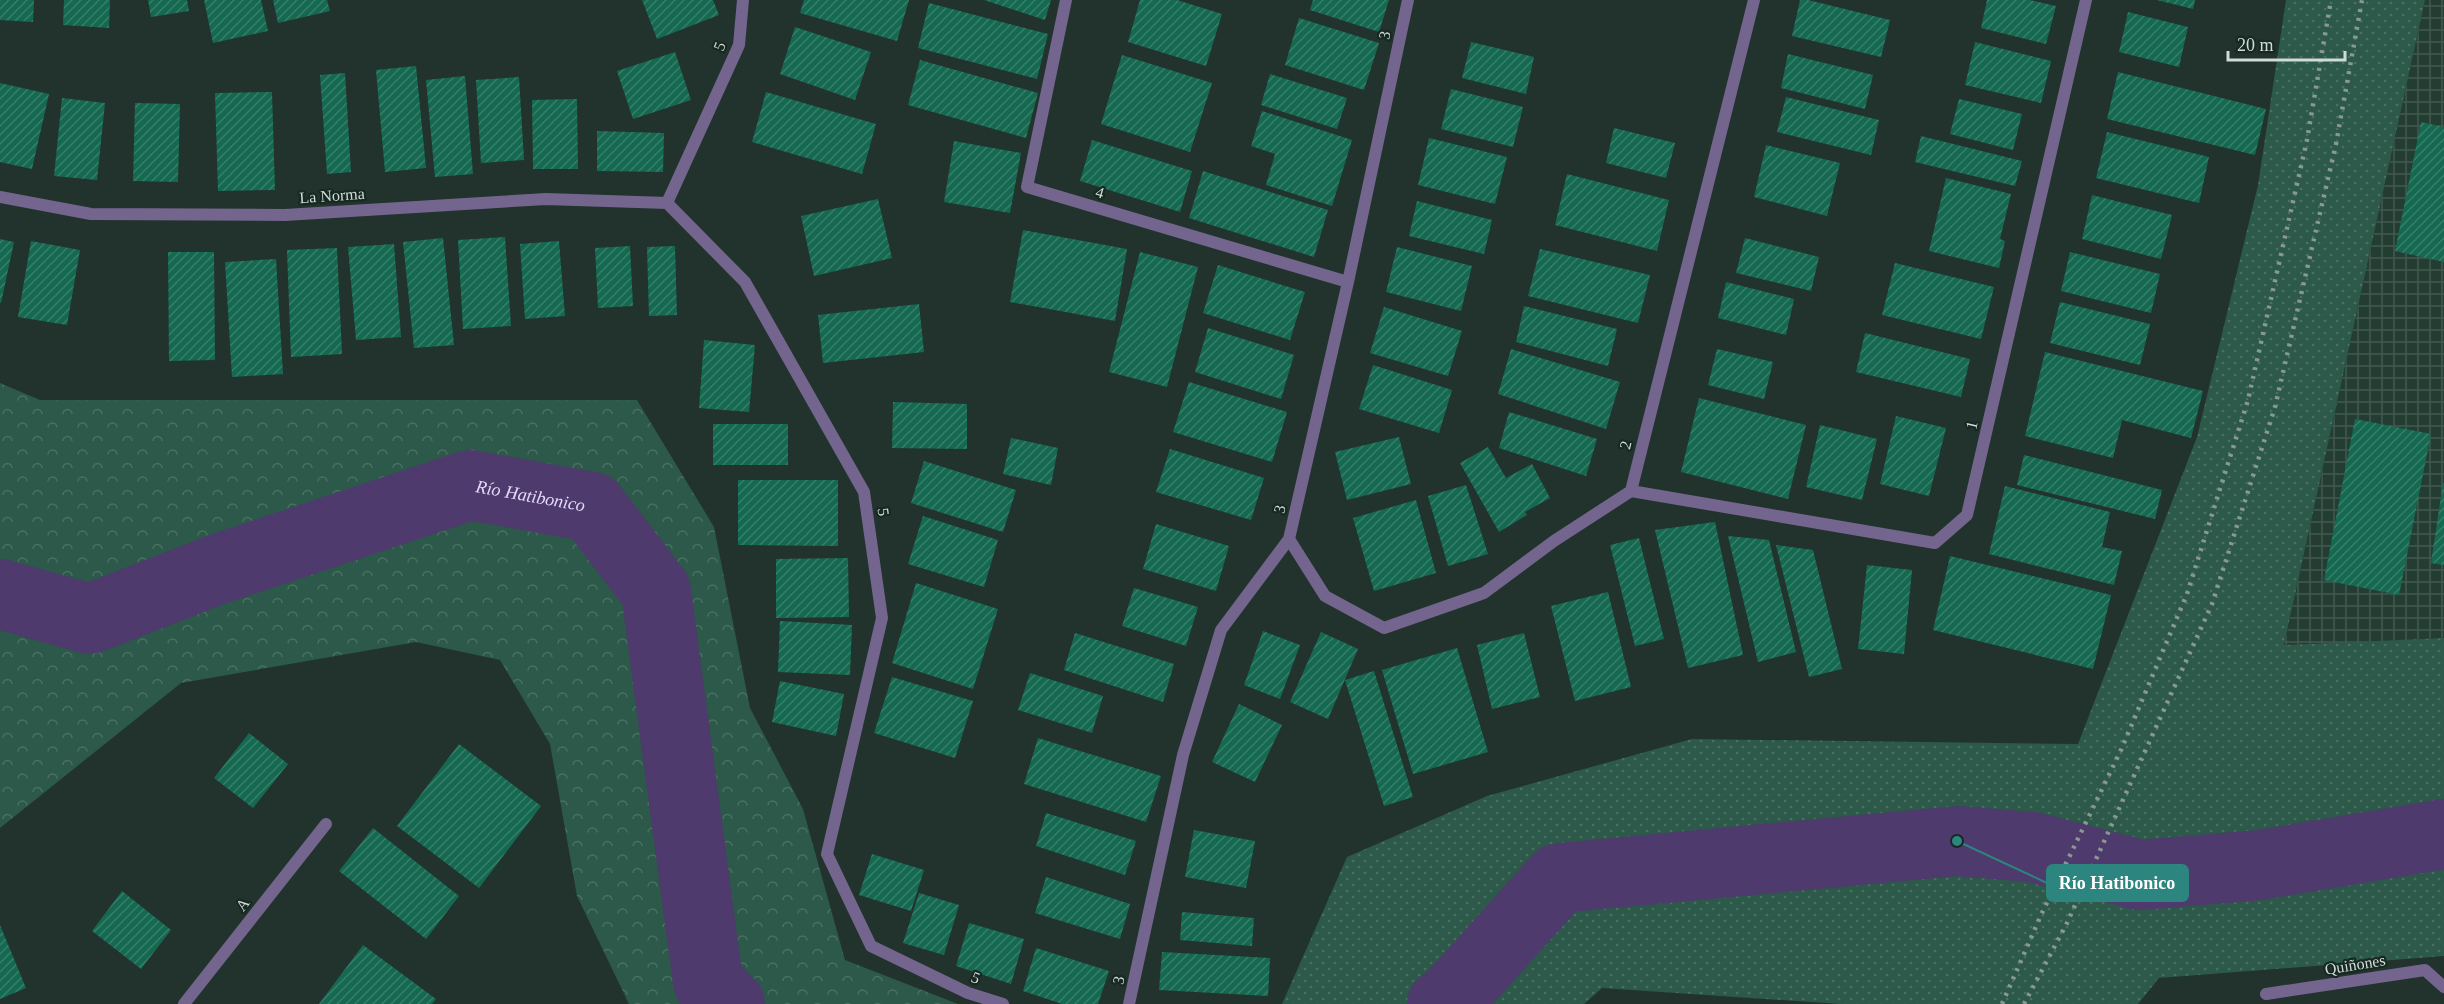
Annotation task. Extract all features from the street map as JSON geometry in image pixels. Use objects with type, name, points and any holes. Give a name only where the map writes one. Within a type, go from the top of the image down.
[{"type":"street","name":"5","points":[[743,0],[739,45],[668,203],[745,282],[864,492],[882,618],[827,854],[871,946],[968,993],[1003,1004]]},
{"type":"street","name":"4","points":[[1066,0],[1027,187],[1347,282]]},
{"type":"street","name":"3","points":[[1129,1004],[1183,755],[1221,630],[1289,539],[1408,0]]},
{"type":"street","name":"2","points":[[1631,491],[1754,0]]},
{"type":"street","name":"1","points":[[1631,491],[1935,543],[1967,515],[2086,0]]},
{"type":"street","name":"La Norma","points":[[0,197],[92,214],[285,215],[546,199],[668,203]]},
{"type":"street","points":[[1289,539],[1324,596],[1384,628],[1484,593],[1554,540],[1631,491]]},
{"type":"street","name":"A","points":[[184,1004],[326,824]]},
{"type":"street","name":"Quiñones","points":[[2266,994],[2425,970],[2444,987]]},
{"type":"shaded area","points":[[2425,0],[2444,0],[2444,638],[2284,646]]},
{"type":"green space","points":[[2286,0],[2425,0],[2284,645],[2444,638],[2444,956],[2159,978],[2138,1004],[1841,1004],[1602,988],[1584,1004],[1282,1004],[1347,857],[1487,796],[1692,739],[2078,744],[2197,437],[2258,185]]},
{"type":"green space","points":[[0,383],[40,400],[637,400],[714,527],[750,708],[803,809],[845,960],[958,1004],[629,1004],[577,896],[550,744],[500,660],[416,642],[181,683],[0,828]]},
{"type":"building","points":[[0,0],[34,0],[33,22],[0,20]]},
{"type":"building","points":[[64,0],[110,0],[109,28],[63,25]]},
{"type":"building","points":[[148,0],[187,0],[189,11],[151,17]]},
{"type":"building","points":[[204,0],[261,0],[268,31],[213,43]]},
{"type":"building","points":[[273,0],[327,0],[330,11],[278,23]]},
{"type":"building","points":[[642,0],[713,0],[719,15],[657,39]]},
{"type":"building","points":[[804,0],[909,0],[897,41],[800,13]]},
{"type":"building","points":[[984,0],[1051,0],[1045,20]]},
{"type":"building","points":[[1140,0],[1177,0],[1222,14],[1206,66],[1128,42]]},
{"type":"building","points":[[1313,0],[1389,0],[1379,32],[1310,10]]},
{"type":"building","points":[[1800,0],[1890,20],[1881,57],[1792,36]]},
{"type":"building","points":[[1987,0],[2030,0],[2056,6],[2046,44],[1981,28]]},
{"type":"building","points":[[2157,0],[2195,0],[2193,9]]},
{"type":"building","points":[[929,3],[1048,34],[1037,79],[918,48]]},
{"type":"building","points":[[2128,12],[2188,27],[2179,67],[2119,52]]},
{"type":"building","points":[[1299,18],[1379,43],[1364,90],[1285,65]]},
{"type":"building","points":[[795,27],[871,52],[855,100],[780,74]]},
{"type":"building","points":[[1471,42],[1534,57],[1526,94],[1462,78]]},
{"type":"building","points":[[1975,42],[2051,61],[2041,103],[1965,85]]},
{"type":"building","points":[[675,52],[691,100],[633,119],[617,71]]},
{"type":"building","points":[[1788,54],[1873,75],[1865,109],[1781,88]]},
{"type":"building","points":[[1122,55],[1212,83],[1190,152],[1101,124]]},
{"type":"building","points":[[920,60],[1038,93],[1026,138],[908,105]]},
{"type":"building","points":[[416,66],[426,168],[385,172],[376,70]]},
{"type":"building","points":[[2118,72],[2266,109],[2255,155],[2107,119]]},
{"type":"building","points":[[345,73],[351,172],[327,174],[320,75]]},
{"type":"building","points":[[1270,74],[1347,98],[1337,129],[1261,105]]},
{"type":"building","points":[[465,76],[473,174],[435,177],[426,80]]},
{"type":"building","points":[[519,77],[524,160],[481,163],[476,80]]},
{"type":"building","points":[[0,83],[49,94],[32,169],[0,162]]},
{"type":"building","points":[[1451,89],[1523,107],[1513,147],[1441,129]]},
{"type":"building","points":[[272,92],[275,190],[218,191],[215,93]]},
{"type":"building","points":[[766,92],[876,124],[862,174],[752,142]]},
{"type":"building","points":[[1786,97],[1879,120],[1871,155],[1777,132]]},
{"type":"building","points":[[62,98],[105,103],[97,180],[54,176]]},
{"type":"building","points":[[577,99],[578,169],[533,169],[532,100]]},
{"type":"building","points":[[1959,99],[2022,114],[2013,150],[1950,134]]},
{"type":"building","points":[[135,103],[180,104],[178,182],[133,181]]},
{"type":"building","points":[[1262,111],[1352,140],[1332,206],[1266,185],[1275,154],[1251,146]]},
{"type":"building","points":[[2421,122],[2444,127],[2444,262],[2395,251]]},
{"type":"building","points":[[1614,128],[1675,143],[1666,178],[1606,163]]},
{"type":"building","points":[[597,131],[664,133],[663,172],[597,171]]},
{"type":"building","points":[[2107,132],[2209,157],[2199,203],[2096,178]]},
{"type":"building","points":[[1921,136],[2022,161],[2015,186],[1915,162]]},
{"type":"building","points":[[1429,138],[1507,157],[1495,204],[1418,185]]},
{"type":"building","points":[[1092,140],[1192,171],[1180,212],[1080,181]]},
{"type":"building","points":[[954,141],[1021,153],[1010,213],[944,202]]},
{"type":"building","points":[[1766,145],[1840,163],[1827,216],[1754,197]]},
{"type":"building","points":[[1203,171],[1328,210],[1314,257],[1189,218]]},
{"type":"building","points":[[1567,174],[1669,200],[1657,251],[1555,225]]},
{"type":"building","points":[[1946,178],[2011,194],[2000,239],[2005,241],[1999,268],[1929,251]]},
{"type":"building","points":[[2092,195],[2172,215],[2161,259],[2082,239]]},
{"type":"building","points":[[878,199],[892,258],[814,276],[801,216]]},
{"type":"building","points":[[1417,201],[1492,220],[1484,254],[1409,236]]},
{"type":"building","points":[[1023,230],[1127,249],[1115,321],[1010,302]]},
{"type":"building","points":[[505,237],[511,326],[463,329],[458,240]]},
{"type":"building","points":[[443,238],[454,345],[414,348],[403,242]]},
{"type":"building","points":[[1745,238],[1819,257],[1811,291],[1736,273]]},
{"type":"building","points":[[0,239],[14,242],[1,303],[0,303]]},
{"type":"building","points":[[31,241],[80,250],[67,325],[18,317]]},
{"type":"building","points":[[559,241],[565,316],[525,319],[520,244]]},
{"type":"building","points":[[394,244],[401,337],[356,340],[348,247]]},
{"type":"building","points":[[630,246],[633,306],[598,308],[595,248]]},
{"type":"building","points":[[675,246],[677,315],[649,316],[647,247]]},
{"type":"building","points":[[1397,247],[1472,266],[1461,311],[1386,292]]},
{"type":"building","points":[[337,248],[342,354],[291,357],[287,250]]},
{"type":"building","points":[[1540,249],[1650,275],[1638,323],[1528,296]]},
{"type":"building","points":[[168,252],[214,252],[215,360],[169,361]]},
{"type":"building","points":[[1140,252],[1198,267],[1167,387],[1109,372]]},
{"type":"building","points":[[2070,252],[2160,274],[2151,313],[2061,291]]},
{"type":"building","points":[[276,259],[283,374],[232,377],[225,262]]},
{"type":"building","points":[[1895,263],[1994,287],[1981,339],[1882,315]]},
{"type":"building","points":[[1218,265],[1305,292],[1290,340],[1203,313]]},
{"type":"building","points":[[1726,282],[1794,299],[1786,335],[1718,318]]},
{"type":"building","points":[[2060,302],[2150,324],[2140,365],[2050,343]]},
{"type":"building","points":[[919,304],[924,352],[823,363],[818,315]]},
{"type":"building","points":[[1524,306],[1617,329],[1608,366],[1516,342]]},
{"type":"building","points":[[1384,307],[1462,331],[1448,376],[1370,353]]},
{"type":"building","points":[[1208,328],[1294,355],[1281,399],[1195,372]]},
{"type":"building","points":[[1865,333],[1970,359],[1961,397],[1856,372]]},
{"type":"building","points":[[704,340],[755,345],[749,412],[699,408]]},
{"type":"building","points":[[1511,349],[1620,382],[1606,429],[1498,394]]},
{"type":"building","points":[[1717,349],[1773,362],[1764,399],[1708,385]]},
{"type":"building","points":[[2045,352],[2203,391],[2191,438],[2122,420],[2113,458],[2025,436]]},
{"type":"building","points":[[1373,365],[1452,390],[1439,433],[1359,409]]},
{"type":"building","points":[[1189,382],[1287,412],[1272,462],[1173,432]]},
{"type":"building","points":[[1699,398],[1806,425],[1788,499],[1681,472]]},
{"type":"building","points":[[893,402],[967,404],[967,449],[892,448]]},
{"type":"building","points":[[1509,412],[1597,439],[1586,476],[1499,448]]},
{"type":"building","points":[[1896,416],[1946,428],[1929,496],[1880,484]]},
{"type":"building","points":[[2355,419],[2431,434],[2399,595],[2324,580]]},
{"type":"building","points":[[713,424],[788,424],[788,465],[713,465]]},
{"type":"building","points":[[1820,425],[1877,439],[1862,500],[1806,487]]},
{"type":"building","points":[[1399,437],[1411,484],[1347,500],[1335,452]]},
{"type":"building","points":[[1011,438],[1058,448],[1051,485],[1003,474]]},
{"type":"building","points":[[1488,447],[1506,478],[1532,464],[1550,498],[1525,512],[1527,515],[1499,532],[1460,463]]},
{"type":"building","points":[[1170,449],[1264,478],[1251,520],[1156,492]]},
{"type":"building","points":[[2024,455],[2162,490],[2155,519],[2017,485]]},
{"type":"building","points":[[924,461],[1016,490],[1003,532],[911,503]]},
{"type":"building","points":[[738,480],[838,480],[838,546],[738,545]]},
{"type":"building","points":[[2444,483],[2444,565],[2431,563]]},
{"type":"building","points":[[1466,485],[1488,554],[1448,566],[1428,496]]},
{"type":"building","points":[[2005,486],[2110,512],[2102,547],[2122,551],[2114,585],[1989,554]]},
{"type":"building","points":[[1416,500],[1436,573],[1374,591],[1353,518]]},
{"type":"building","points":[[923,516],[998,540],[984,587],[908,564]]},
{"type":"building","points":[[1715,522],[1743,655],[1688,668],[1655,530]]},
{"type":"building","points":[[1156,524],[1229,546],[1216,591],[1143,569]]},
{"type":"building","points":[[1728,536],[1769,540],[1796,652],[1758,662]]},
{"type":"building","points":[[1639,538],[1664,639],[1635,646],[1610,545]]},
{"type":"building","points":[[1776,545],[1813,550],[1842,669],[1809,677]]},
{"type":"building","points":[[1950,556],[2111,595],[2093,669],[1933,630]]},
{"type":"building","points":[[848,558],[849,617],[776,618],[776,559]]},
{"type":"building","points":[[1867,565],[1912,570],[1904,654],[1858,649]]},
{"type":"building","points":[[916,583],[998,609],[973,689],[892,663]]},
{"type":"building","points":[[1134,588],[1198,607],[1186,646],[1122,626]]},
{"type":"building","points":[[1608,592],[1631,687],[1575,701],[1551,606]]},
{"type":"building","points":[[780,621],[852,625],[850,675],[778,672]]},
{"type":"building","points":[[1263,631],[1300,645],[1280,699],[1244,685]]},
{"type":"building","points":[[1321,632],[1358,649],[1328,719],[1290,702]]},
{"type":"building","points":[[1075,633],[1174,664],[1163,702],[1064,670]]},
{"type":"building","points":[[1524,633],[1540,697],[1492,709],[1477,645]]},
{"type":"building","points":[[1457,648],[1488,752],[1413,774],[1382,670]]},
{"type":"building","points":[[1374,671],[1413,797],[1384,806],[1345,680]]},
{"type":"building","points":[[1030,673],[1103,696],[1092,733],[1018,710]]},
{"type":"building","points":[[892,677],[973,701],[955,758],[874,733]]},
{"type":"building","points":[[780,681],[844,694],[836,736],[772,722]]},
{"type":"building","points":[[1239,704],[1282,725],[1255,782],[1212,762]]},
{"type":"building","points":[[249,733],[288,764],[253,808],[214,778]]},
{"type":"building","points":[[1038,738],[1161,776],[1146,822],[1024,784]]},
{"type":"building","points":[[459,744],[541,806],[479,888],[397,826]]},
{"type":"building","points":[[1046,813],[1136,841],[1125,875],[1036,846]]},
{"type":"building","points":[[373,828],[459,896],[426,939],[339,871]]},
{"type":"building","points":[[1194,830],[1255,841],[1246,888],[1185,877]]},
{"type":"building","points":[[872,854],[924,870],[911,911],[859,895]]},
{"type":"building","points":[[1046,877],[1130,904],[1120,939],[1035,913]]},
{"type":"building","points":[[122,891],[171,930],[141,969],[92,931]]},
{"type":"building","points":[[919,893],[959,905],[944,955],[903,943]]},
{"type":"building","points":[[1182,912],[1254,918],[1252,946],[1180,940]]},
{"type":"building","points":[[969,923],[1024,939],[1011,984],[956,966]]},
{"type":"building","points":[[0,925],[26,988],[0,999]]},
{"type":"building","points":[[363,945],[436,999],[432,1004],[319,1004]]},
{"type":"building","points":[[1036,948],[1109,971],[1098,1004],[1062,1004],[1023,991]]},
{"type":"building","points":[[1162,952],[1270,958],[1268,996],[1159,990]]},
{"type":"waterway","name":"Río Hatibonico","points":[[0,594],[90,619],[218,569],[470,485],[592,507],[656,591],[708,982],[730,1004]]},
{"type":"waterway","name":"Río Hatibonico","points":[[1442,1004],[1451,998],[1559,878],[1957,841],[2032,847],[2140,875],[2260,865],[2444,834]]},
{"type":"railway","points":[[2002,1004],[2041,915],[2121,750],[2187,594],[2248,400],[2307,140],[2331,0]]},
{"type":"railway","points":[[2024,1004],[2067,923],[2212,604],[2275,407],[2336,144],[2362,0]]},
{"type":"place","name":"Río Hatibonico","points":[[1957,841]]}]
